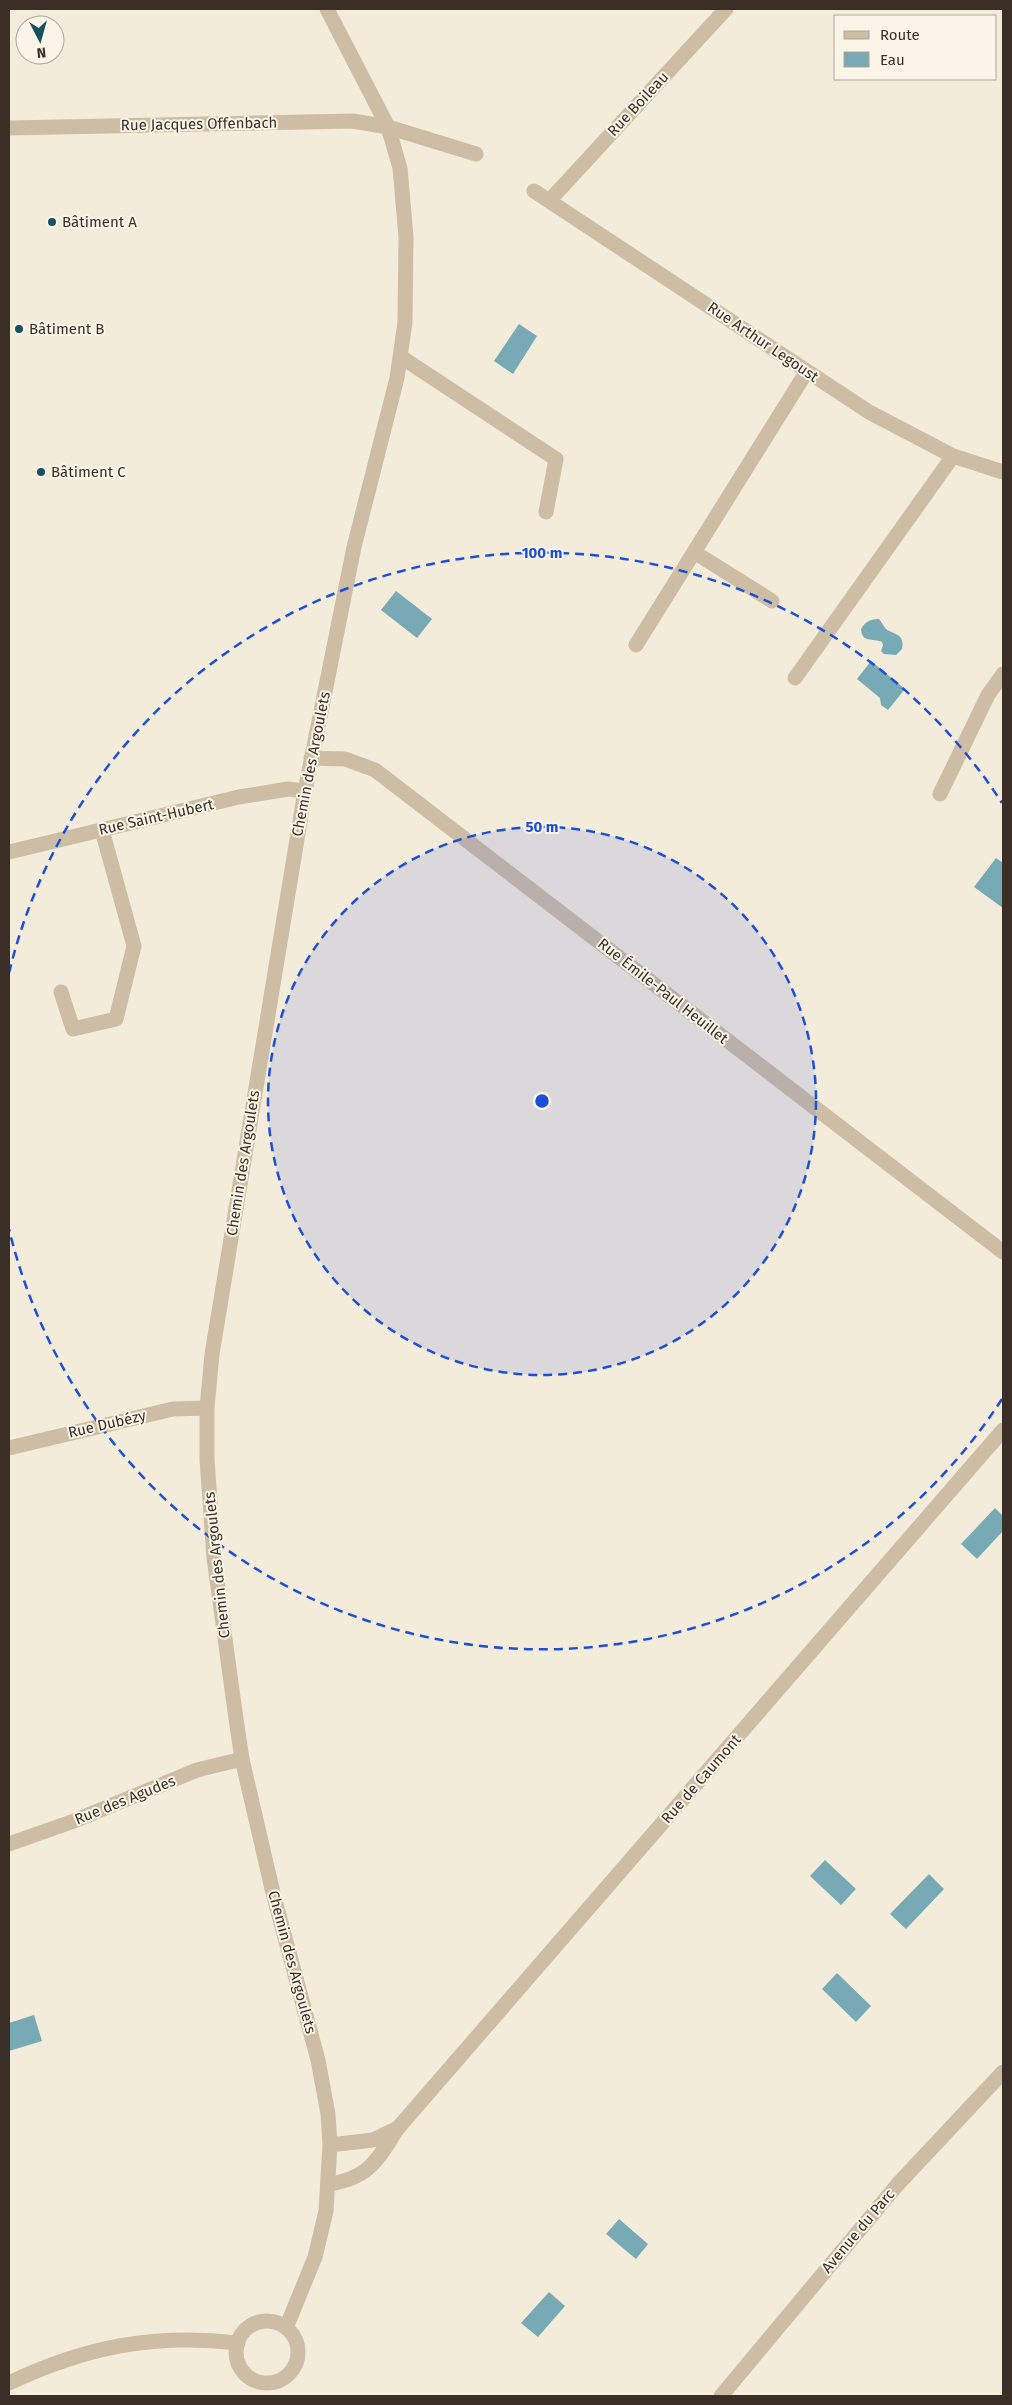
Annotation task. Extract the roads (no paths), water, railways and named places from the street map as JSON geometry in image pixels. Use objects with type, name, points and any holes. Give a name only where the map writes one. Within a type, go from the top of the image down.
[{"type":"street","name":"Chemin des Argoulets","points":[[286,2328],[316,2257],[326,2212],[330,2145],[328,2114],[318,2060],[273,1893],[242,1759],[214,1558],[207,1460],[207,1408],[212,1354],[311,758],[354,547],[398,378],[405,322],[406,237],[400,168],[388,127],[327,9]]},
{"type":"street","name":"Rue Boileau","points":[[550,200],[726,9]]},
{"type":"street","name":"Rue Jacques Offenbach","points":[[9,128],[353,121],[388,127]]},
{"type":"street","points":[[388,127],[476,154]]},
{"type":"street","name":"Rue Arthur Legoust","points":[[534,191],[869,412],[953,456],[1003,472]]},
{"type":"street","points":[[401,357],[556,459],[546,512]]},
{"type":"street","points":[[636,645],[807,371]]},
{"type":"street","points":[[795,678],[953,456]]},
{"type":"street","points":[[694,552],[772,601]]},
{"type":"street","points":[[940,794],[988,695],[1003,674]]},
{"type":"street","name":"Rue Émile-Paul Heuillet","points":[[311,758],[346,759],[375,770],[1003,1252]]},
{"type":"street","name":"Rue Saint-Hubert","points":[[9,852],[272,790],[305,791]]},
{"type":"street","points":[[61,992],[73,1029],[116,1019],[134,946],[102,830]]},
{"type":"street","name":"Rue Dubézy","points":[[9,1448],[173,1409],[207,1408]]},
{"type":"street","name":"Rue de Caumont","points":[[329,2184],[347,2182],[361,2176],[377,2160],[398,2128],[1003,1430]]},
{"type":"street","name":"Rue des Agudes","points":[[9,1844],[74,1821],[197,1770],[242,1759]]},
{"type":"street","name":"Avenue du Parc","points":[[721,2396],[898,2184],[1003,2072]]},
{"type":"street","name":"Rue de Caumont","points":[[330,2145],[373,2140],[398,2128]]},
{"type":"street","points":[[264,2321],[276,2322],[286,2328],[293,2335],[298,2355],[295,2365],[289,2374],[271,2390],[243,2372],[238,2363],[236,2353],[238,2343],[248,2328],[264,2321]]},
{"type":"street","points":[[9,2383],[69,2358],[146,2341],[186,2338],[238,2343]]},
{"type":"water","points":[[519,324],[537,336],[513,374],[494,361]]},
{"type":"water","points":[[396,591],[432,619],[417,638],[381,610]]},
{"type":"water","points":[[879,619],[886,629],[899,636],[902,640],[902,649],[896,655],[884,654],[881,651],[882,642],[863,636],[861,629],[866,623],[870,620]]},
{"type":"water","points":[[871,661],[905,689],[888,710],[881,705],[880,698],[857,679]]},
{"type":"water","points":[[996,858],[1003,863],[1003,908],[974,887]]},
{"type":"water","points":[[995,1508],[1003,1516],[1003,1531],[977,1559],[961,1544]]},
{"type":"water","points":[[825,1860],[856,1889],[841,1905],[810,1876]]},
{"type":"water","points":[[929,1874],[944,1889],[906,1929],[890,1914]]},
{"type":"water","points":[[837,1973],[871,2006],[856,2022],[822,1989]]},
{"type":"water","points":[[34,2015],[42,2041],[9,2051],[9,2023]]},
{"type":"water","points":[[619,2219],[648,2244],[636,2259],[606,2234]]},
{"type":"water","points":[[549,2292],[565,2306],[538,2337],[521,2323]]},
{"type":"place","name":"Bâtiment A","points":[[52,222]]},
{"type":"place","name":"Bâtiment B","points":[[19,329]]},
{"type":"place","name":"Bâtiment C","points":[[41,472]]}]
